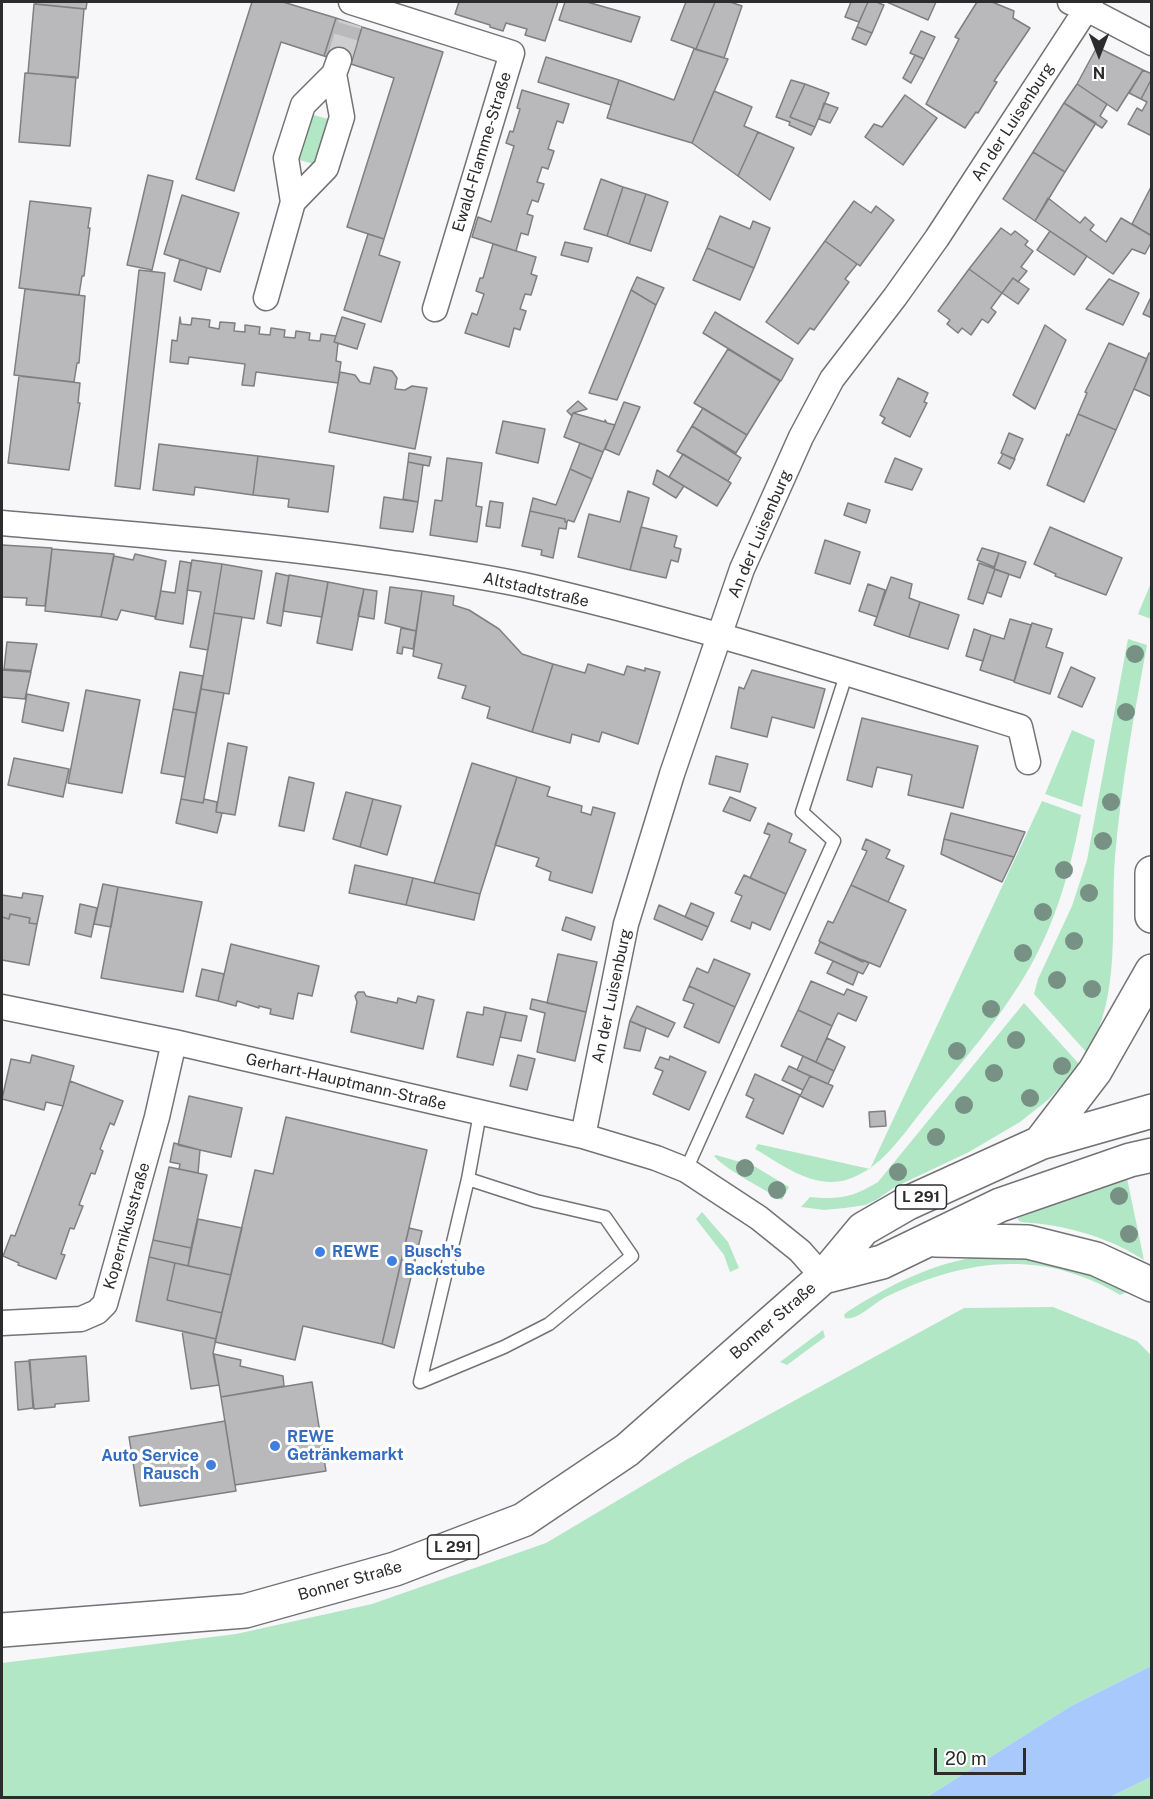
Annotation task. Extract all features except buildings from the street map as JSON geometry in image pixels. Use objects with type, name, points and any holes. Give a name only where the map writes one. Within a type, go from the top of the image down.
[{"type":"main road","points":[[1152,873],[1152,916]]},
{"type":"main road","points":[[1040,1143],[1095,1071],[1152,971]]},
{"type":"main road","name":"Bonner Straße","points":[[2,1630],[246,1611],[395,1569],[523,1520],[627,1450],[823,1277],[863,1229],[918,1198],[1040,1143],[1152,1110]]},
{"type":"main road","name":"Bonner Straße","points":[[823,1277],[882,1262],[1000,1205],[1130,1160],[1152,1155]]},
{"type":"main road","points":[[927,1240],[1028,1242],[1096,1258],[1152,1285]]},
{"type":"street","points":[[1083,4],[1152,43]]},
{"type":"street","name":"An der Luisenburg","points":[[583,1136],[626,924],[672,774],[742,569],[801,436],[832,379],[937,238],[1083,4]]},
{"type":"street","name":"Ewald-Flamme-Straße","points":[[353,7],[512,53],[435,309]]},
{"type":"street","points":[[266,298],[292,202],[286,158],[303,105],[336,67],[342,117],[326,168],[292,202]]},
{"type":"street","name":"Altstadtstraße","points":[[2,523],[237,543],[458,573],[536,588],[719,635],[847,672],[1020,727],[1028,762]]},
{"type":"street","name":"Gerhart-Hauptmann-Straße","points":[[2,1007],[174,1042],[583,1136],[656,1158],[686,1170],[775,1230],[801,1251],[823,1277]]},
{"type":"street","name":"Kopernikusstraße","points":[[2,1323],[69,1320],[90,1316],[105,1304],[158,1117],[174,1042]]},
{"type":"lane","points":[[686,1170],[834,841],[802,812],[847,672]]},
{"type":"lane","points":[[468,1179],[536,1201],[605,1217],[632,1256],[549,1323],[504,1347],[420,1382],[468,1179],[480,1113]]},
{"type":"green space","points":[[310,114],[328,119],[314,164],[296,159]]},
{"type":"green space","points":[[1151,583],[1152,619],[1138,614]]},
{"type":"green space","points":[[1128,639],[1147,645],[1128,751],[1115,857],[1110,982],[1098,1030],[1087,1053],[1034,994],[1038,979],[1072,906],[1087,860]]},
{"type":"green space","points":[[1072,730],[1095,740],[1082,807],[1045,794]]},
{"type":"green space","points":[[1042,801],[1081,815],[1073,854],[1056,911],[1020,984],[981,1039],[900,1139],[871,1168]]},
{"type":"green space","points":[[1024,1003],[1080,1065],[1049,1099],[1020,1122],[969,1152],[895,1187],[865,1205],[824,1210],[801,1207],[810,1197],[846,1196],[878,1182]]},
{"type":"green space","points":[[758,1144],[869,1169],[846,1180],[821,1181],[798,1174],[755,1149]]},
{"type":"green space","points":[[714,1156],[754,1166],[789,1187],[782,1200],[726,1167]]},
{"type":"green space","points":[[1127,1178],[1144,1260],[1115,1244],[1085,1233],[1018,1220],[1018,1218]]},
{"type":"green space","points":[[702,1212],[728,1242],[739,1268],[730,1272],[724,1255],[696,1219]]},
{"type":"green space","points":[[997,1254],[1060,1260],[1129,1291],[1120,1295],[1091,1280],[1061,1270],[1032,1265],[1002,1264],[943,1274],[884,1298],[855,1317],[845,1318],[844,1315],[847,1312],[865,1301],[919,1274],[956,1261]]},
{"type":"green space","points":[[1053,1307],[1137,1341],[1151,1355],[1151,1666],[1071,1706],[927,1797],[2,1797],[2,1663],[236,1634],[372,1604],[546,1543],[684,1461],[964,1308]]},
{"type":"green space","points":[[823,1330],[825,1337],[787,1365],[780,1362]]},
{"type":"green space","points":[[1151,1777],[1151,1797],[1110,1797]]},
{"type":"water","points":[[1151,1666],[1151,1777],[1110,1797],[927,1797],[1071,1706]]},
{"type":"tunnel","points":[[339,60],[350,23]]},
{"type":"place","name":"REWE","points":[[320,1252]]},
{"type":"place","name":"Busch's Backstube","points":[[392,1261]]},
{"type":"place","name":"REWE Getränkemarkt","points":[[275,1446]]},
{"type":"place","name":"Auto Service Rausch","points":[[211,1465]]}]
